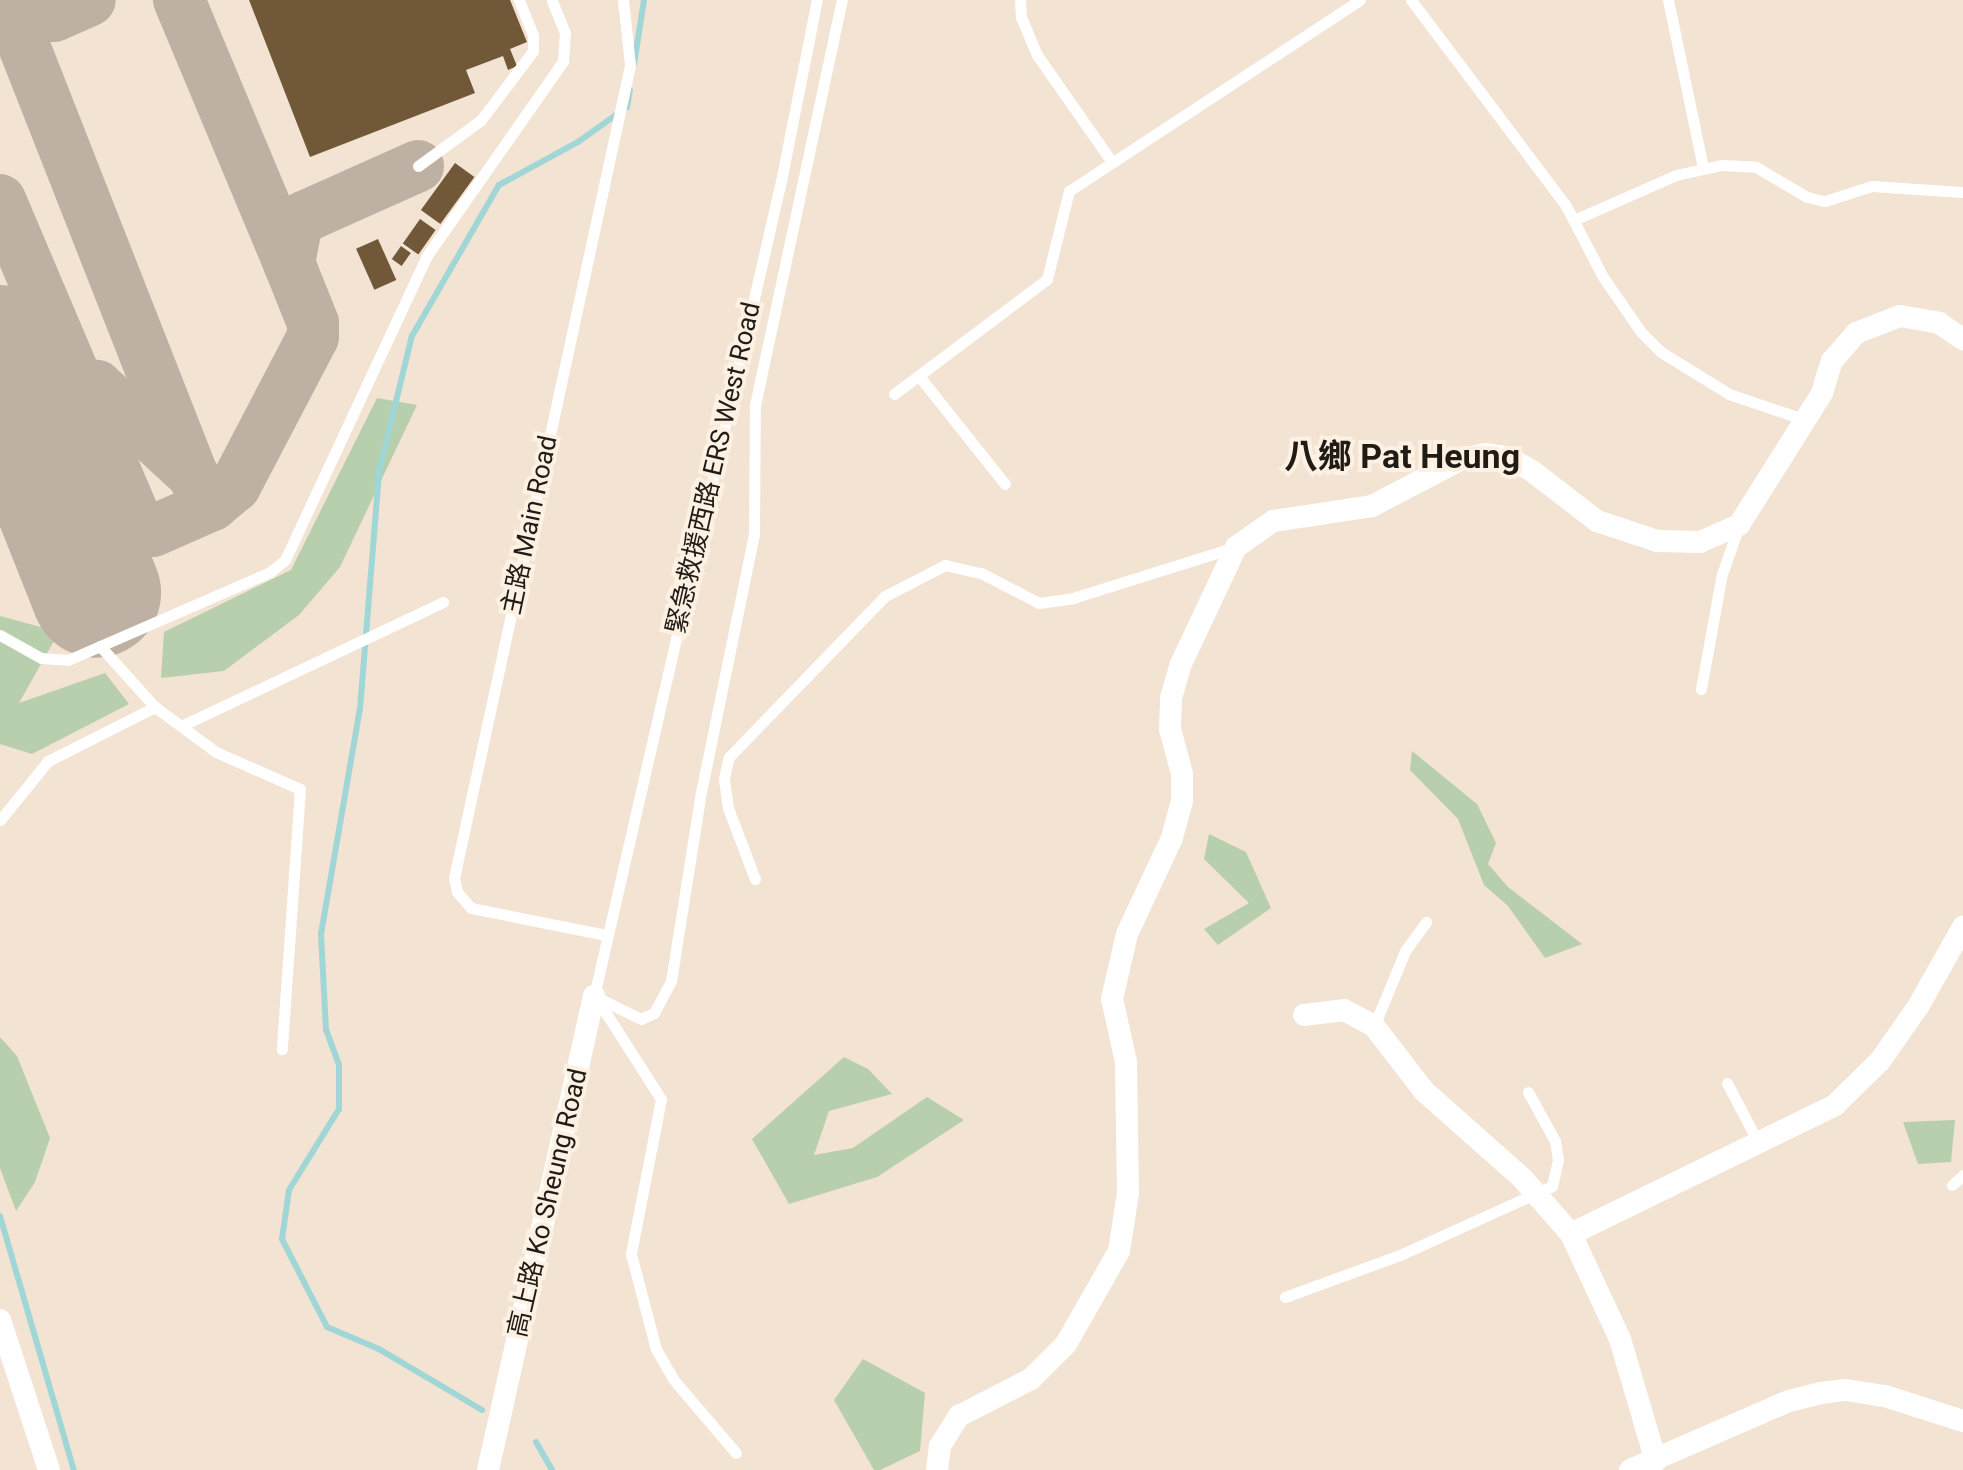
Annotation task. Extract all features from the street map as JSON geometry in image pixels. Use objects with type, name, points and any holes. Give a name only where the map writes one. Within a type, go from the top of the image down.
[{"type":"street","points":[[937,1470],[940,1446],[959,1416],[1031,1379],[1066,1344],[1119,1251],[1128,1193],[1126,1062],[1112,999],[1127,934],[1172,838],[1182,801],[1182,774],[1170,729],[1171,698],[1180,666],[1236,547],[1273,521],[1362,510],[1462,459],[1485,454],[1507,457],[1532,471],[1597,521],[1657,541],[1700,542],[1739,525],[1822,393],[1832,361],[1856,333],[1900,316],[1939,323],[1963,339]]},
{"type":"street","points":[[1571,1234],[1816,1119],[1880,1061],[1963,927]]},
{"type":"street","name":"高上路 Ko Sheung Road","points":[[488,1470],[594,996]]},
{"type":"street","points":[[1304,1015],[1344,1010],[1374,1026],[1424,1091],[1539,1196],[1571,1234],[1620,1339],[1656,1461]]},
{"type":"street","points":[[0,1320],[5,1351],[49,1470]]},
{"type":"street","points":[[1630,1470],[1789,1401],[1821,1393],[1846,1390],[1885,1396],[1963,1421]]},
{"type":"lane","points":[[418,166],[481,120],[533,51],[519,0]]},
{"type":"lane","points":[[0,635],[51,661],[68,660],[270,572],[285,560],[426,257],[563,61],[565,33],[552,0]]},
{"type":"lane","name":"主路 Main Road","points":[[606,935],[471,908],[460,899],[454,878],[630,65],[623,0]]},
{"type":"lane","name":"緊急救援西路 ERS West Road","points":[[606,935],[781,181],[817,0]]},
{"type":"lane","points":[[594,996],[641,1019],[654,1013],[671,981],[700,797],[754,535],[755,405],[842,0]]},
{"type":"lane","points":[[1020,0],[1029,41],[1112,162]]},
{"type":"lane","points":[[894,394],[1047,279],[1069,191],[1360,0]]},
{"type":"lane","points":[[1411,0],[1574,220],[1622,307],[1661,352],[1729,394],[1806,420]]},
{"type":"lane","points":[[1668,0],[1703,167]]},
{"type":"lane","points":[[1574,220],[1620,196],[1703,167],[1756,167],[1807,197],[1825,201],[1872,186],[1963,192]]},
{"type":"lane","points":[[919,376],[1005,484]]},
{"type":"lane","points":[[1701,689],[1722,574],[1739,525]]},
{"type":"lane","points":[[755,879],[728,808],[724,778],[729,757],[885,596],[945,565],[981,573],[1039,603],[1073,598],[1236,547]]},
{"type":"lane","points":[[181,726],[404,617],[443,602]]},
{"type":"lane","points":[[100,646],[155,707],[216,752],[300,789],[282,1049]]},
{"type":"lane","points":[[0,820],[48,761],[155,707]]},
{"type":"lane","points":[[1374,1026],[1405,951],[1426,922]]},
{"type":"lane","name":"高上路 Ko Sheung Road","points":[[594,996],[606,935]]},
{"type":"lane","points":[[594,996],[661,1099],[631,1254],[656,1349],[673,1379],[736,1453]]},
{"type":"lane","points":[[1727,1083],[1759,1145]]},
{"type":"lane","points":[[1285,1297],[1539,1196],[1552,1186],[1558,1160],[1548,1122],[1528,1092]]},
{"type":"lane","points":[[1952,1185],[1963,1175]]},
{"type":"green space","points":[[377,398],[417,405],[340,567],[299,615],[224,671],[161,678],[164,632],[291,570]]},
{"type":"green space","points":[[0,616],[59,632],[19,703],[105,673],[129,704],[32,754],[0,744]]},
{"type":"green space","points":[[1412,751],[1477,804],[1496,843],[1488,864],[1508,887],[1582,944],[1545,958],[1508,906],[1484,885],[1458,819],[1410,770]]},
{"type":"green space","points":[[1209,834],[1246,852],[1271,908],[1218,945],[1204,929],[1249,903],[1204,859]]},
{"type":"green space","points":[[0,1037],[17,1056],[50,1138],[35,1182],[16,1211],[0,1168]]},
{"type":"green space","points":[[844,1057],[868,1069],[892,1094],[829,1111],[814,1155],[853,1148],[927,1097],[964,1120],[877,1177],[789,1204],[752,1139]]},
{"type":"green space","points":[[1955,1120],[1951,1162],[1918,1164],[1903,1122]]},
{"type":"green space","points":[[863,1359],[925,1393],[920,1451],[880,1470],[874,1470],[834,1400]]},
{"type":"building","points":[[249,0],[510,0],[527,42],[510,49],[517,66],[508,70],[503,56],[466,70],[475,93],[310,157]]},
{"type":"building","points":[[455,163],[474,177],[440,224],[421,210]]},
{"type":"building","points":[[420,219],[436,230],[418,254],[403,244]]},
{"type":"building","points":[[378,239],[396,280],[374,290],[356,249]]},
{"type":"building","points":[[401,246],[411,253],[402,266],[392,259]]},
{"type":"waterway","points":[[634,64],[644,0]]},
{"type":"waterway","points":[[482,1410],[379,1349],[327,1327],[282,1239],[289,1190],[339,1109],[339,1065],[326,1030],[321,934],[360,709],[379,471],[412,336],[499,185],[578,142],[627,107],[630,90]]},
{"type":"waterway","points":[[0,1216],[74,1470]]},
{"type":"waterway","points":[[536,1442],[552,1470]]},
{"type":"taxiway","points":[[6,0],[192,474],[212,505],[235,486],[313,337],[313,323],[289,263],[296,227],[304,217],[418,166]]},
{"type":"taxiway","points":[[0,17],[54,16],[90,0]]},
{"type":"taxiway","points":[[179,0],[292,270]]},
{"type":"taxiway","points":[[0,200],[139,528],[153,531],[212,505]]},
{"type":"taxiway","points":[[0,416],[19,398],[42,387],[59,382],[97,386],[186,468]]},
{"type":"runway","points":[[0,350],[96,593]]},
{"type":"district","name":"八鄉 Pat Heung","points":[[1402,457]]}]
